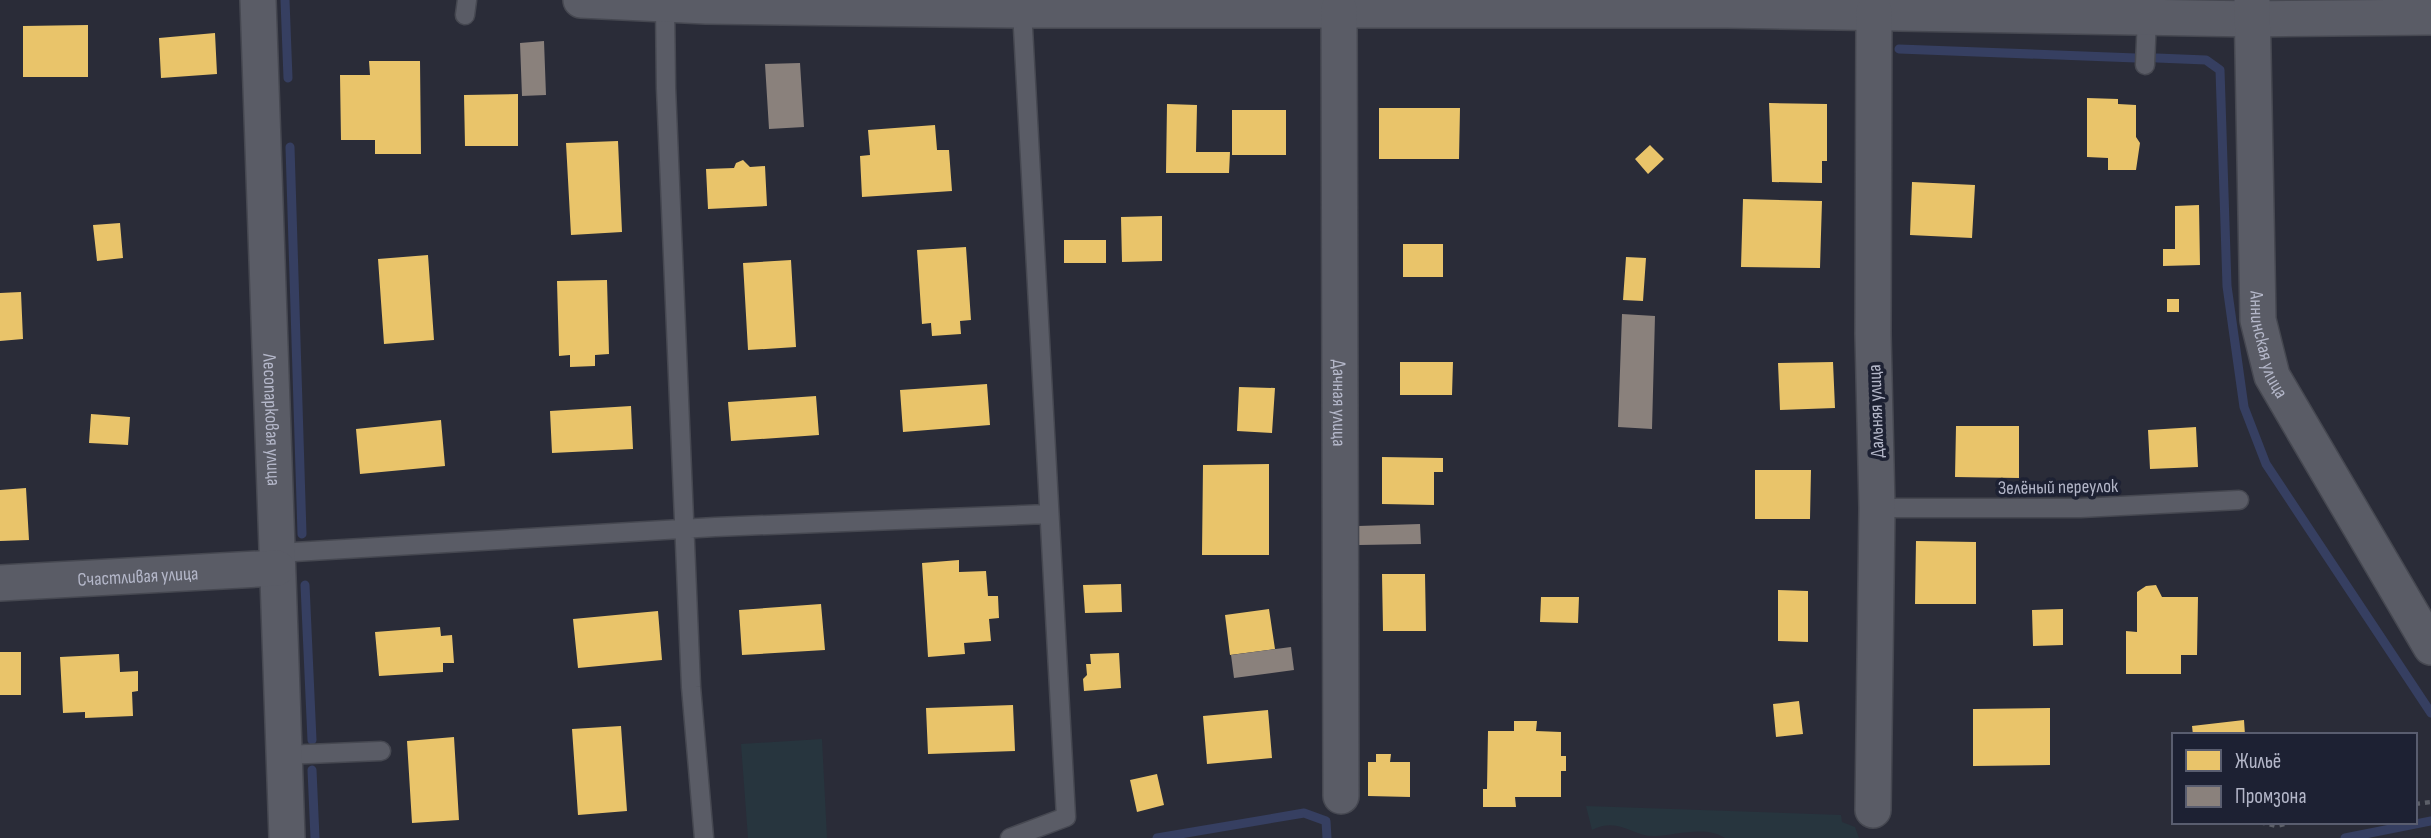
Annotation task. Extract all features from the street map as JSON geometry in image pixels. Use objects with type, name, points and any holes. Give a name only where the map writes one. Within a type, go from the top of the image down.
[{"type":"street","name":"Лесопарковая улица","points":[[258,0],[287,838]]},
{"type":"street","points":[[581,0],[665,5],[1022,10],[1339,9],[1432,4],[2147,17],[2252,9],[2431,17]]},
{"type":"street","name":"Дачная улица","points":[[1339,9],[1341,796]]},
{"type":"street","name":"Аннинская улица","points":[[2252,9],[2258,320],[2272,376],[2431,647]]},
{"type":"street","name":"Дальняя улица","points":[[1873,810],[1877,508],[1872,334],[1874,12]]},
{"type":"street","name":"Счастливая улица","points":[[0,583],[277,561]]},
{"type":"lane","points":[[665,5],[666,88],[687,529],[691,687],[704,838]]},
{"type":"lane","points":[[1010,838],[1066,817],[1022,10]]},
{"type":"lane","points":[[2145,65],[2147,17]]},
{"type":"lane","name":"Зелёный переулок","points":[[1877,508],[2081,508],[2239,500]]},
{"type":"lane","points":[[277,561],[687,529],[1048,514]]},
{"type":"lane","points":[[284,755],[381,751]]},
{"type":"shaded area","points":[[822,739],[827,838],[748,838],[741,744]]},
{"type":"shaded area","points":[[1586,806],[1841,815],[1842,822],[1855,827],[1859,838],[1725,838],[1700,831],[1655,836],[1610,825],[1592,830]]},
{"type":"building: Жильё","points":[[88,25],[88,77],[23,77],[23,26]]},
{"type":"building: Жильё","points":[[215,33],[217,74],[161,78],[159,38]]},
{"type":"building: Жильё","points":[[369,61],[420,61],[421,154],[375,154],[375,140],[341,140],[340,75],[370,75]]},
{"type":"building: Жильё","points":[[518,94],[518,146],[465,146],[464,95]]},
{"type":"building: Жильё","points":[[2087,98],[2118,99],[2118,104],[2136,105],[2136,137],[2140,143],[2136,170],[2108,170],[2108,158],[2087,157]]},
{"type":"building: Жильё","points":[[1769,103],[1827,104],[1827,161],[1822,161],[1822,183],[1772,182]]},
{"type":"building: Жильё","points":[[1167,104],[1197,105],[1196,152],[1230,152],[1229,173],[1166,173]]},
{"type":"building: Жильё","points":[[1379,108],[1460,108],[1459,159],[1379,159]]},
{"type":"building: Жильё","points":[[1232,110],[1286,110],[1286,155],[1232,155]]},
{"type":"building: Жильё","points":[[935,125],[937,150],[949,150],[952,191],[862,197],[860,156],[870,155],[868,130]]},
{"type":"building: Жильё","points":[[618,141],[622,232],[571,235],[566,143]]},
{"type":"building: Жильё","points":[[1650,145],[1664,159],[1648,174],[1635,159]]},
{"type":"building: Жильё","points":[[743,160],[750,167],[765,166],[767,206],[708,209],[706,169],[734,168],[736,163]]},
{"type":"building: Жильё","points":[[1912,182],[1975,185],[1972,238],[1910,235]]},
{"type":"building: Жильё","points":[[1743,199],[1822,201],[1820,268],[1741,267]]},
{"type":"building: Жильё","points":[[2199,205],[2200,265],[2163,266],[2163,249],[2175,249],[2175,206]]},
{"type":"building: Жильё","points":[[1162,216],[1162,261],[1122,262],[1121,217]]},
{"type":"building: Жильё","points":[[120,223],[123,258],[97,261],[93,225]]},
{"type":"building: Жильё","points":[[1064,240],[1106,240],[1106,263],[1064,263]]},
{"type":"building: Жильё","points":[[1403,244],[1443,244],[1443,277],[1403,277]]},
{"type":"building: Жильё","points":[[966,247],[971,320],[960,321],[961,334],[932,336],[931,323],[922,324],[917,250]]},
{"type":"building: Жильё","points":[[428,255],[434,340],[384,344],[378,259]]},
{"type":"building: Жильё","points":[[1626,257],[1646,258],[1643,301],[1623,300]]},
{"type":"building: Жильё","points":[[791,260],[796,347],[748,350],[743,263]]},
{"type":"building: Жильё","points":[[607,280],[609,354],[595,355],[595,366],[570,367],[570,355],[559,356],[557,281]]},
{"type":"building: Жильё","points":[[21,292],[23,339],[0,341],[0,293]]},
{"type":"building: Жильё","points":[[2167,299],[2179,299],[2179,312],[2167,312]]},
{"type":"building: Жильё","points":[[1400,362],[1453,362],[1452,395],[1400,395]]},
{"type":"building: Жильё","points":[[1833,362],[1835,408],[1780,410],[1778,363]]},
{"type":"building: Жильё","points":[[987,384],[990,425],[903,432],[900,390]]},
{"type":"building: Жильё","points":[[1239,387],[1275,388],[1272,433],[1237,431]]},
{"type":"building: Жильё","points":[[816,396],[819,435],[731,441],[728,402]]},
{"type":"building: Жильё","points":[[631,406],[633,449],[552,453],[550,411]]},
{"type":"building: Жильё","points":[[91,414],[130,417],[128,445],[89,443]]},
{"type":"building: Жильё","points":[[441,420],[445,466],[360,474],[356,429]]},
{"type":"building: Жильё","points":[[1956,426],[2019,426],[2019,478],[1955,477]]},
{"type":"building: Жильё","points":[[2196,427],[2198,467],[2150,469],[2148,430]]},
{"type":"building: Жильё","points":[[1382,457],[1443,458],[1443,472],[1434,472],[1434,505],[1382,504]]},
{"type":"building: Жильё","points":[[1269,464],[1269,555],[1202,555],[1203,465]]},
{"type":"building: Жильё","points":[[1755,470],[1811,470],[1810,519],[1755,519]]},
{"type":"building: Жильё","points":[[26,488],[29,540],[0,541],[0,490]]},
{"type":"building: Жильё","points":[[1916,541],[1976,542],[1976,604],[1915,604]]},
{"type":"building: Жильё","points":[[959,560],[959,572],[986,571],[988,596],[998,596],[999,618],[989,619],[991,641],[964,643],[965,654],[928,657],[922,563]]},
{"type":"building: Жильё","points":[[1382,574],[1425,574],[1426,631],[1383,631]]},
{"type":"building: Жильё","points":[[1121,584],[1122,612],[1085,613],[1083,585]]},
{"type":"building: Жильё","points":[[2156,585],[2162,597],[2198,597],[2197,655],[2181,655],[2181,674],[2126,674],[2126,631],[2137,632],[2137,592],[2146,586]]},
{"type":"building: Жильё","points":[[1778,590],[1808,591],[1808,642],[1778,641]]},
{"type":"building: Жильё","points":[[1541,597],[1579,597],[1578,623],[1540,622]]},
{"type":"building: Жильё","points":[[821,604],[825,650],[742,655],[739,610]]},
{"type":"building: Жильё","points":[[1269,609],[1275,649],[1230,655],[1225,615]]},
{"type":"building: Жильё","points":[[2063,609],[2063,645],[2033,646],[2032,610]]},
{"type":"building: Жильё","points":[[658,611],[662,660],[578,668],[573,619]]},
{"type":"building: Жильё","points":[[440,627],[441,636],[452,635],[454,663],[443,663],[443,672],[379,676],[375,632]]},
{"type":"building: Жильё","points":[[0,652],[21,652],[21,695],[0,695]]},
{"type":"building: Жильё","points":[[1119,653],[1121,688],[1084,691],[1083,679],[1087,675],[1086,664],[1091,664],[1090,654]]},
{"type":"building: Жильё","points":[[119,654],[120,672],[138,671],[138,691],[132,692],[133,716],[85,718],[85,712],[63,713],[60,657]]},
{"type":"building: Жильё","points":[[1799,701],[1803,734],[1776,737],[1773,704]]},
{"type":"building: Жильё","points":[[1013,705],[1015,751],[928,754],[926,708]]},
{"type":"building: Жильё","points":[[2050,708],[2050,765],[1973,766],[1973,709]]},
{"type":"building: Жильё","points":[[1268,710],[1272,758],[1207,764],[1203,716]]},
{"type":"building: Жильё","points":[[2244,720],[2245,733],[2193,733],[2192,726]]},
{"type":"building: Жильё","points":[[1514,721],[1537,721],[1536,731],[1561,732],[1561,756],[1566,756],[1566,771],[1561,771],[1561,797],[1515,797],[1516,807],[1483,807],[1483,789],[1487,789],[1488,731],[1514,731]]},
{"type":"building: Жильё","points":[[621,726],[627,811],[578,815],[572,729]]},
{"type":"building: Жильё","points":[[454,737],[459,820],[412,823],[407,741]]},
{"type":"building: Жильё","points":[[1376,754],[1391,754],[1390,762],[1410,762],[1410,797],[1368,796],[1368,762],[1376,762]]},
{"type":"building: Жильё","points":[[1157,774],[1164,805],[1137,812],[1130,780]]},
{"type":"building: Промзона","points":[[544,41],[546,95],[522,96],[520,43]]},
{"type":"building: Промзона","points":[[800,63],[804,127],[769,129],[765,64]]},
{"type":"building: Промзона","points":[[1622,314],[1655,316],[1652,429],[1618,427]]},
{"type":"building: Промзона","points":[[1420,524],[1421,544],[1359,545],[1358,526]]},
{"type":"building: Промзона","points":[[1291,647],[1294,670],[1234,678],[1231,655]]},
{"type":"waterway","points":[[285,0],[288,78]]},
{"type":"waterway","points":[[1899,49],[2136,58]]},
{"type":"waterway","points":[[2157,58],[2206,60],[2220,70],[2227,286],[2244,407],[2266,464],[2431,713]]},
{"type":"waterway","points":[[290,147],[302,534]]},
{"type":"waterway","points":[[305,585],[312,740]]},
{"type":"waterway","points":[[312,770],[315,838]]},
{"type":"waterway","points":[[1157,838],[1304,813],[1326,821],[1327,838]]},
{"type":"waterway","points":[[2417,824],[2431,821]]},
{"type":"waterway","points":[[2345,838],[2416,824]]}]
